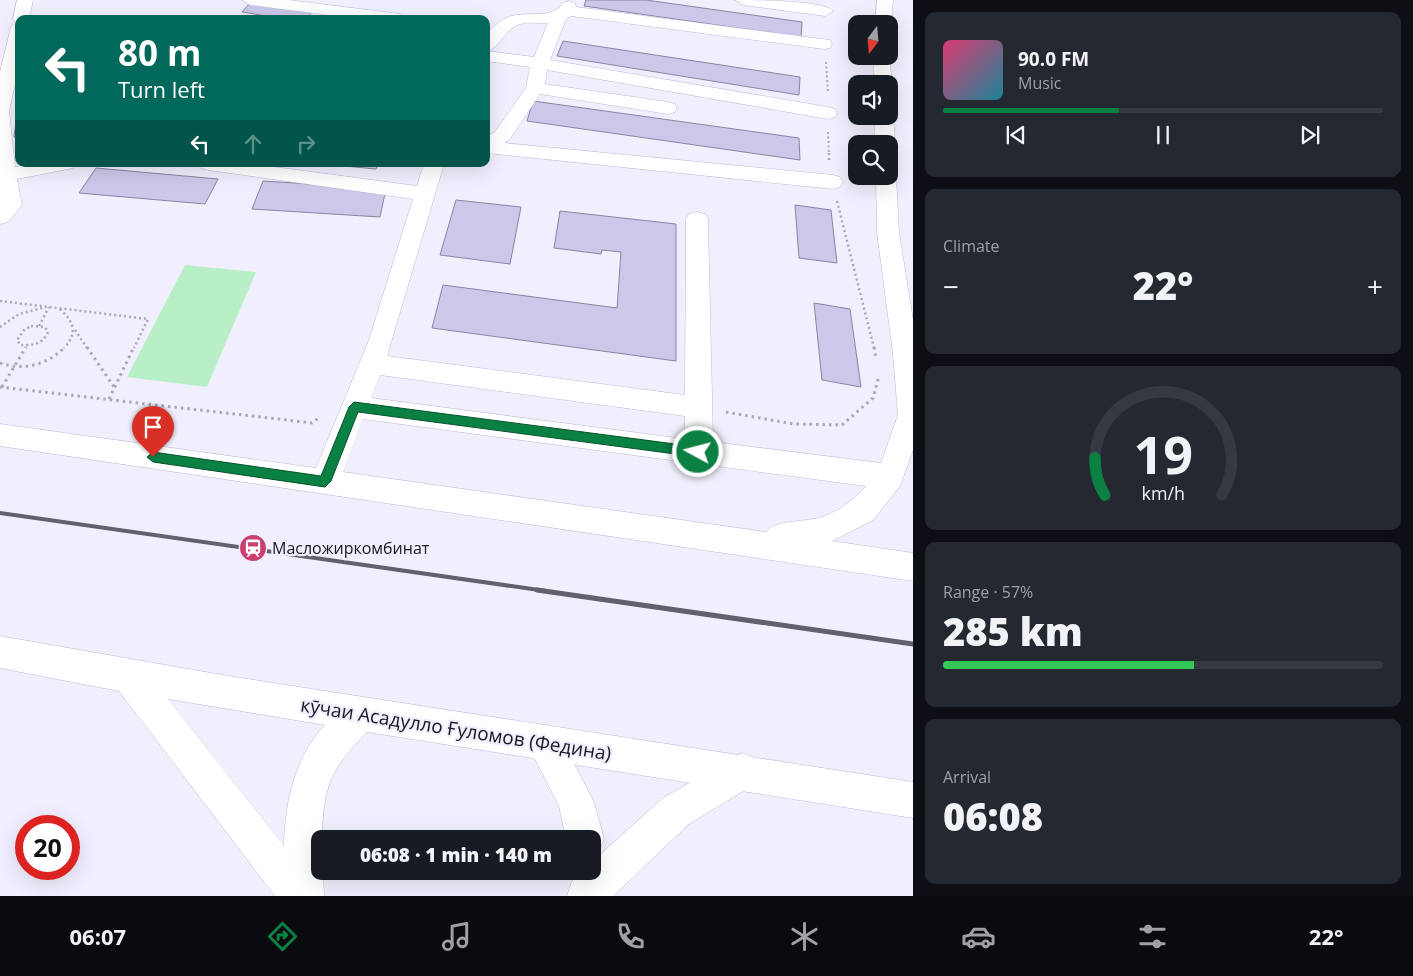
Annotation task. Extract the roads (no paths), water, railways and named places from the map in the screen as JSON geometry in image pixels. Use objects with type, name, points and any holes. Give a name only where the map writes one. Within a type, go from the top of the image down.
[{"type":"street","points":[[22,15],[25,0]]},
{"type":"street","points":[[250,0],[368,15]]},
{"type":"street","points":[[516,20],[519,0]]},
{"type":"street","points":[[743,0],[825,11]]},
{"type":"street","points":[[884,15],[885,0]]},
{"type":"street","points":[[490,144],[502,136],[535,88],[540,63],[566,9]]},
{"type":"street","points":[[492,30],[516,20],[566,9],[824,44]]},
{"type":"street","points":[[0,217],[11,206],[2,151],[0,111],[15,45]]},
{"type":"street","points":[[490,57],[540,63],[828,112]]},
{"type":"street","points":[[535,88],[668,108]]},
{"type":"street","points":[[0,111],[15,109]]},
{"type":"street","points":[[490,146],[833,182]]},
{"type":"street","points":[[5,175],[49,167]]},
{"type":"street","points":[[230,167],[425,194]]},
{"type":"street","points":[[325,481],[381,340],[433,167]]},
{"type":"street","points":[[757,543],[822,531],[862,511],[890,477],[912,425],[906,354],[888,232],[886,185]]},
{"type":"street","points":[[697,219],[698,452]]},
{"type":"street","points":[[367,373],[698,407]]},
{"type":"street","points":[[354,407],[890,477]]},
{"type":"street","points":[[0,435],[913,567]]},
{"type":"street","name":"кӯчаи Асадулло Ғуломов (Федина)","points":[[0,652],[129,677],[545,743],[742,771],[913,800]]},
{"type":"street","points":[[129,677],[299,896]]},
{"type":"street","points":[[304,896],[304,817],[315,772],[324,753],[361,714]]},
{"type":"street","points":[[545,743],[576,802],[583,830]]},
{"type":"street","points":[[586,887],[676,811],[742,771]]},
{"type":"railway","points":[[0,513],[546,591]]},
{"type":"railway","points":[[537,590],[913,644]]},
{"type":"place","name":"Масложиркомбинат","points":[[253,548]]}]
